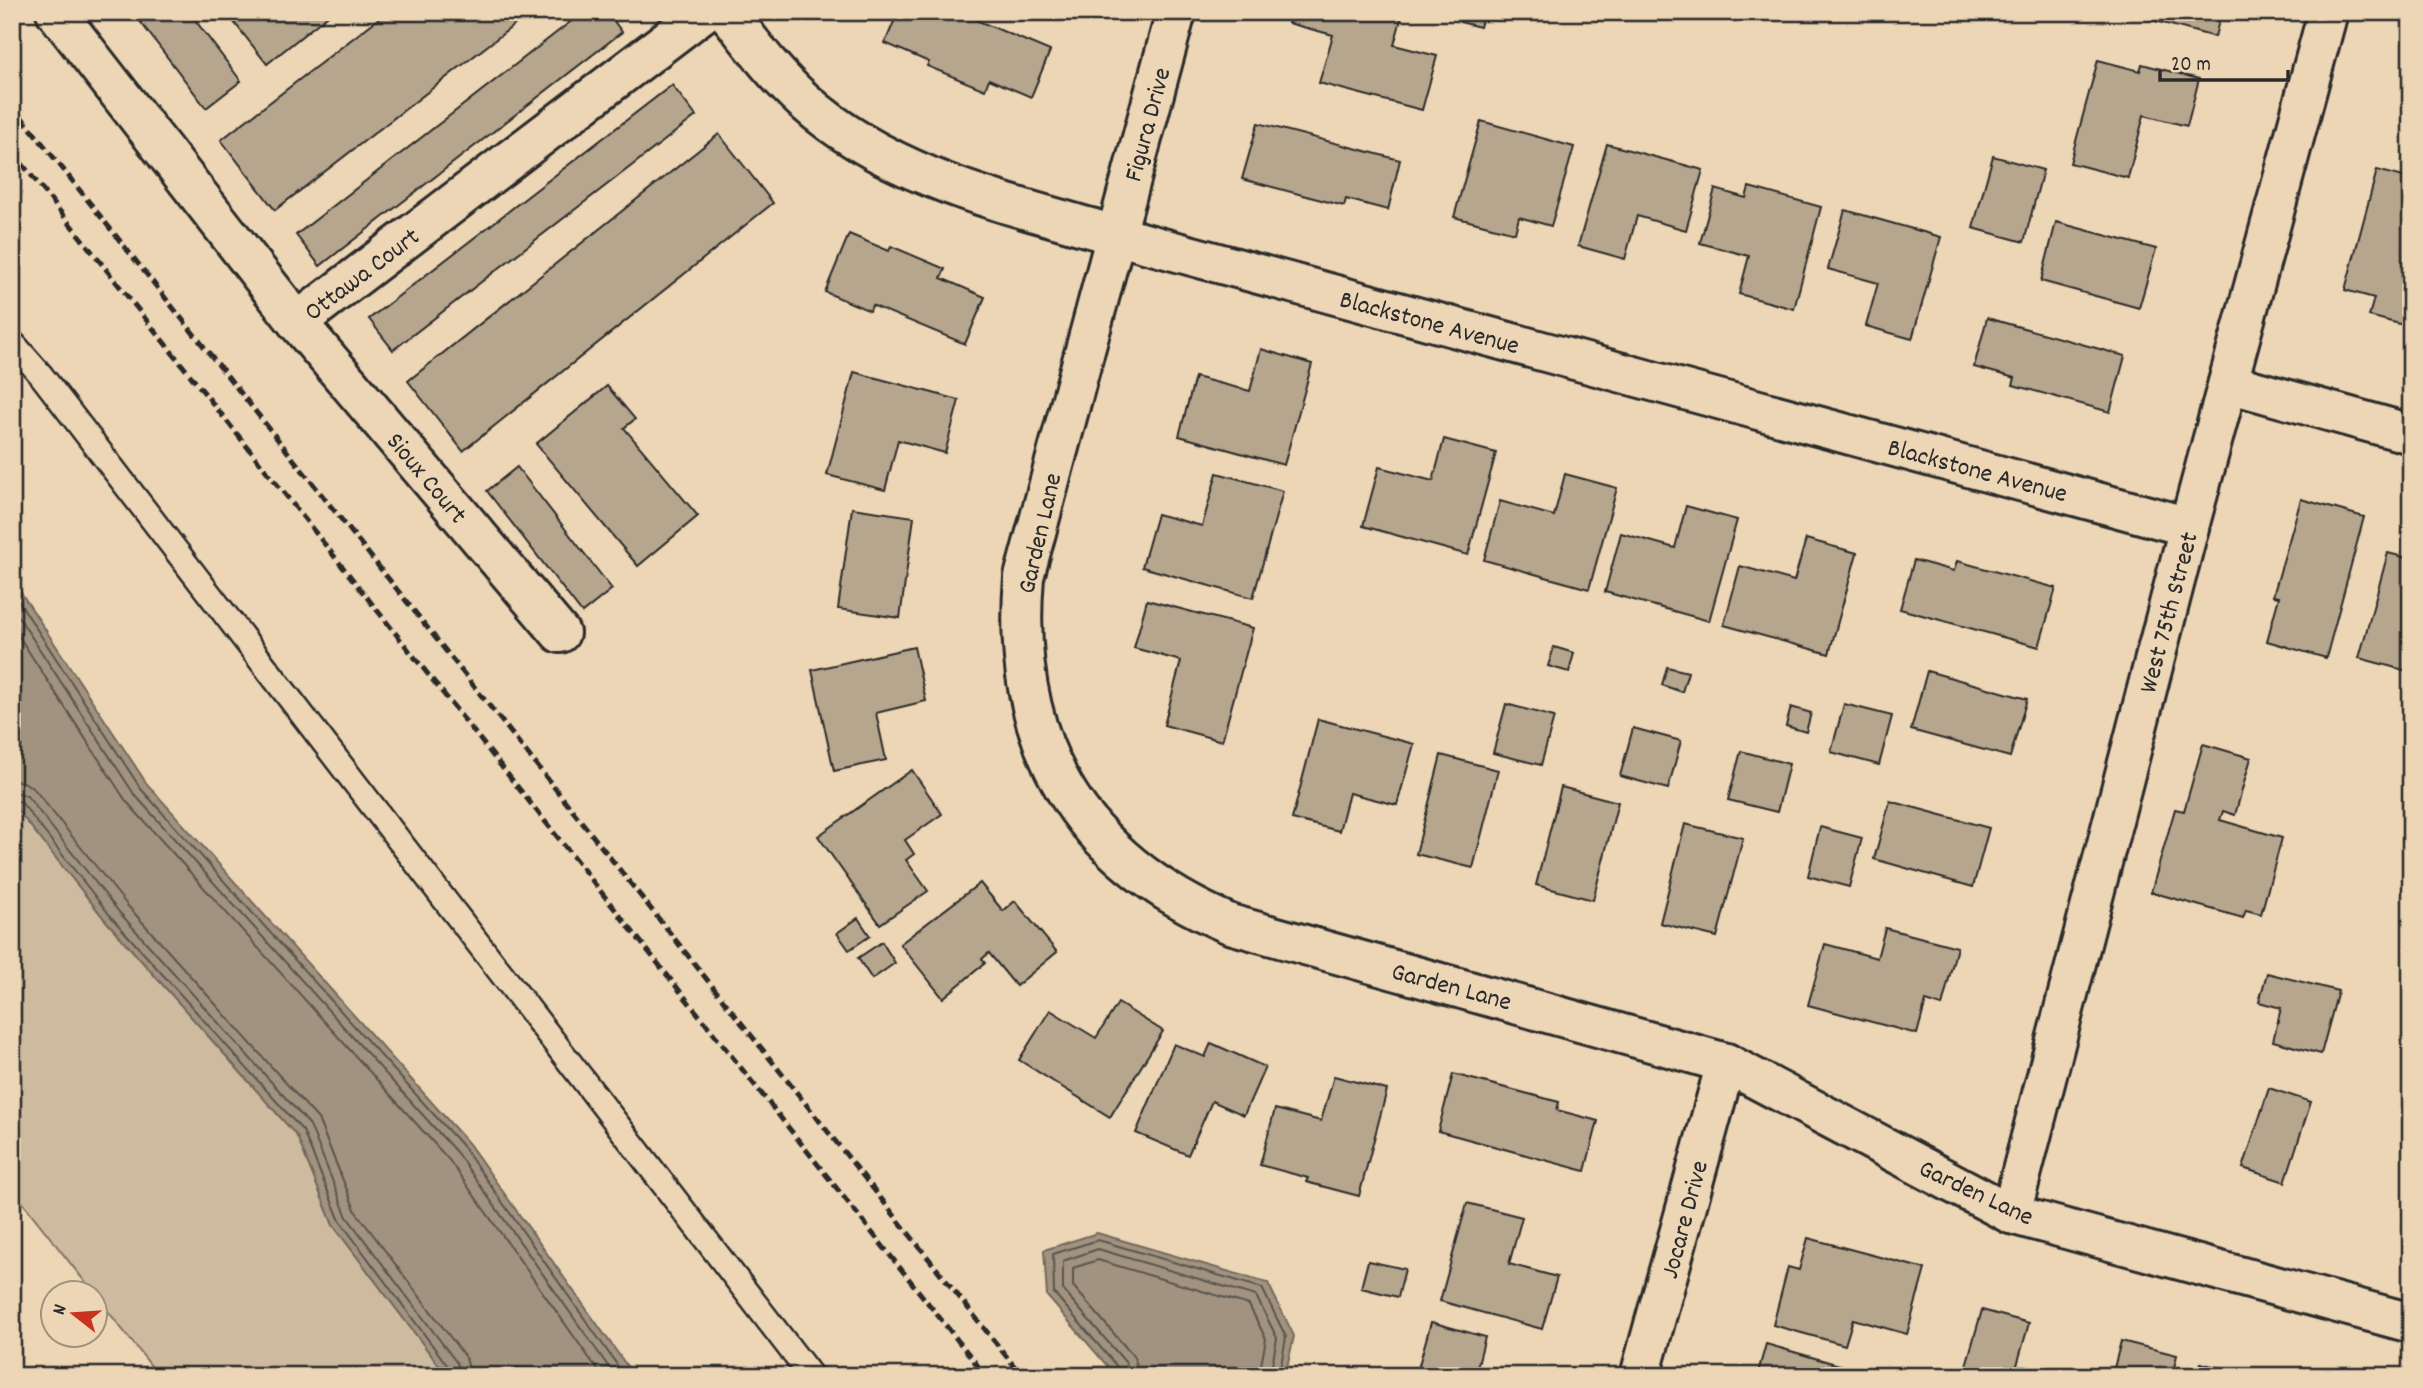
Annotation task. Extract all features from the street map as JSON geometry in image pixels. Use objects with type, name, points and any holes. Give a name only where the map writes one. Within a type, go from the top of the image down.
[{"type":"street","name":"Ottawa Court","points":[[56,12],[297,322],[704,12]]},
{"type":"street","name":"Blackstone Avenue","points":[[727,12],[766,61],[804,102],[857,140],[912,169],[970,192],[1115,235],[2189,527]]},
{"type":"street","name":"Figura Drive","points":[[1115,235],[1176,12]]},
{"type":"street","name":"West 75th Street","points":[[2011,1214],[2189,527],[2328,12]]},
{"type":"street","name":"Garden Lane","points":[[1115,235],[1024,577],[1021,648],[1033,719],[1057,776],[1099,836],[1131,866],[1165,891],[1230,924],[1726,1063],[2011,1214],[2411,1323]]},
{"type":"street","name":"Sioux Court","points":[[297,322],[560,632]]},
{"type":"street","points":[[2228,383],[2411,434]]},
{"type":"street","name":"Jocare Drive","points":[[1640,1376],[1726,1063]]},
{"type":"lane","points":[[12,342],[50,386],[811,1376]]},
{"type":"shaded area","points":[[12,803],[107,922],[297,1136],[333,1225],[447,1376],[159,1376],[108,1311],[108,1280],[84,1280],[12,1189]]},
{"type":"water","points":[[12,579],[147,784],[469,1144],[634,1376],[447,1376],[333,1225],[297,1136],[107,922],[12,803]]},
{"type":"water","points":[[1097,1233],[1268,1283],[1294,1336],[1285,1376],[1116,1376],[1047,1296],[1044,1250]]},
{"type":"building","points":[[133,12],[189,12],[241,81],[206,108]]},
{"type":"building","points":[[226,12],[332,12],[267,64]]},
{"type":"building","points":[[387,12],[531,12],[275,210],[221,140]]},
{"type":"building","points":[[583,12],[607,12],[622,32],[320,266],[296,235]]},
{"type":"building","points":[[898,12],[957,12],[1050,51],[1031,97],[989,79],[985,90],[927,66],[929,62],[885,43]]},
{"type":"building","points":[[1291,12],[1403,12],[1394,45],[1437,56],[1422,110],[1319,83],[1333,35],[1288,23]]},
{"type":"building","points":[[1463,12],[1484,12],[1480,27],[1460,22]]},
{"type":"building","points":[[2122,12],[2221,12],[2215,37]]},
{"type":"building","points":[[2098,60],[2140,71],[2142,64],[2199,79],[2187,126],[2144,115],[2128,178],[2070,163]]},
{"type":"building","points":[[672,85],[696,116],[393,350],[369,319]]},
{"type":"building","points":[[1481,121],[1574,147],[1551,226],[1519,217],[1515,233],[1454,217]]},
{"type":"building","points":[[1258,123],[1400,160],[1388,210],[1346,199],[1344,206],[1242,179]]},
{"type":"building","points":[[719,134],[773,203],[463,451],[408,381]]},
{"type":"building","points":[[1607,144],[1703,170],[1686,230],[1637,216],[1625,259],[1578,246]]},
{"type":"building","points":[[1993,156],[2043,170],[2024,242],[1973,228]]},
{"type":"building","points":[[2377,170],[2411,179],[2411,327],[2369,316],[2374,298],[2345,290]]},
{"type":"building","points":[[1749,187],[1821,207],[1794,309],[1739,294],[1749,256],[1700,243],[1715,189],[1746,198]]},
{"type":"building","points":[[1845,210],[1941,237],[1912,339],[1866,326],[1878,283],[1828,269]]},
{"type":"building","points":[[2056,222],[2156,249],[2139,308],[2041,281]]},
{"type":"building","points":[[849,234],[889,251],[891,246],[945,269],[941,278],[985,297],[965,344],[872,305],[870,311],[825,292]]},
{"type":"building","points":[[1987,318],[2125,356],[2110,412],[2013,385],[2015,378],[1974,367]]},
{"type":"building","points":[[1261,349],[1312,364],[1284,465],[1179,436],[1195,377],[1250,391]]},
{"type":"building","points":[[854,372],[959,400],[945,453],[898,440],[885,490],[827,475]]},
{"type":"building","points":[[607,386],[635,419],[624,428],[698,516],[638,566],[536,444]]},
{"type":"building","points":[[1444,439],[1496,453],[1468,555],[1363,526],[1379,467],[1433,481]]},
{"type":"building","points":[[517,467],[612,589],[582,613],[487,491]]},
{"type":"building","points":[[1217,473],[1283,491],[1253,598],[1142,567],[1157,514],[1202,526]]},
{"type":"building","points":[[1565,474],[1617,488],[1589,589],[1484,560],[1500,501],[1554,516]]},
{"type":"building","points":[[2301,499],[2364,517],[2326,658],[2267,641],[2279,597],[2273,596]]},
{"type":"building","points":[[1686,506],[1737,520],[1709,621],[1605,592],[1621,533],[1675,548]]},
{"type":"building","points":[[852,508],[914,517],[900,618],[838,609]]},
{"type":"building","points":[[1806,539],[1857,553],[1829,654],[1724,625],[1740,566],[1794,581]]},
{"type":"building","points":[[2388,553],[2411,559],[2411,672],[2359,658]]},
{"type":"building","points":[[1914,560],[1954,571],[1957,561],[2056,588],[2039,647],[1900,609]]},
{"type":"building","points":[[1147,600],[1253,628],[1222,741],[1164,725],[1181,661],[1134,648]]},
{"type":"building","points":[[914,647],[926,701],[876,713],[886,760],[834,771],[812,670]]},
{"type":"building","points":[[1554,647],[1574,653],[1569,672],[1548,666]]},
{"type":"building","points":[[1667,667],[1688,672],[1682,692],[1662,685]]},
{"type":"building","points":[[1927,671],[2027,699],[2010,757],[1911,730]]},
{"type":"building","points":[[1506,704],[1554,717],[1541,765],[1493,753]]},
{"type":"building","points":[[1844,704],[1892,716],[1879,765],[1831,752]]},
{"type":"building","points":[[1791,707],[1811,713],[1806,732],[1786,726]]},
{"type":"building","points":[[1318,719],[1414,744],[1397,805],[1349,793],[1339,831],[1292,819]]},
{"type":"building","points":[[1633,728],[1681,741],[1668,789],[1620,776]]},
{"type":"building","points":[[2203,744],[2251,758],[2235,815],[2223,811],[2220,820],[2282,838],[2261,914],[2246,910],[2243,918],[2151,892],[2175,809],[2184,811]]},
{"type":"building","points":[[1741,751],[1789,764],[1777,812],[1728,800]]},
{"type":"building","points":[[1441,755],[1498,770],[1473,868],[1416,854]]},
{"type":"building","points":[[912,770],[942,814],[905,840],[914,854],[906,860],[928,891],[880,924],[818,836]]},
{"type":"building","points":[[1561,787],[1618,802],[1593,900],[1536,885]]},
{"type":"building","points":[[1890,801],[1989,828],[1973,887],[1874,859]]},
{"type":"building","points":[[1685,824],[1743,838],[1717,937],[1660,923]]},
{"type":"building","points":[[1820,827],[1862,838],[1849,887],[1808,876]]},
{"type":"building","points":[[980,883],[1003,911],[1015,901],[1057,952],[1016,986],[989,953],[982,959],[985,963],[943,998],[900,944]]},
{"type":"building","points":[[858,918],[870,936],[849,950],[837,933]]},
{"type":"building","points":[[1885,928],[1957,947],[1942,1006],[1926,1001],[1917,1034],[1808,1005],[1825,944],[1877,958]]},
{"type":"building","points":[[882,942],[895,963],[872,979],[858,958]]},
{"type":"building","points":[[2267,973],[2338,991],[2321,1054],[2273,1041],[2281,1008],[2259,1002]]},
{"type":"building","points":[[1118,1003],[1163,1031],[1110,1117],[1019,1060],[1050,1010],[1096,1038]]},
{"type":"building","points":[[1211,1043],[1265,1067],[1244,1115],[1212,1101],[1188,1155],[1136,1133],[1174,1044],[1205,1057]]},
{"type":"building","points":[[1453,1074],[1559,1102],[1557,1110],[1598,1121],[1585,1171],[1438,1131]]},
{"type":"building","points":[[1334,1076],[1387,1090],[1359,1196],[1306,1182],[1308,1178],[1260,1165],[1275,1109],[1321,1121]]},
{"type":"building","points":[[2269,1088],[2311,1102],[2285,1182],[2243,1168]]},
{"type":"building","points":[[1467,1203],[1522,1217],[1509,1264],[1557,1277],[1542,1329],[1440,1301]]},
{"type":"building","points":[[1808,1238],[1925,1269],[1907,1334],[1853,1319],[1845,1345],[1773,1325],[1788,1267],[1799,1270]]},
{"type":"building","points":[[1368,1261],[1405,1269],[1398,1297],[1361,1288]]},
{"type":"building","points":[[1982,1310],[2029,1323],[2014,1376],[1963,1376]]},
{"type":"building","points":[[1431,1322],[1485,1337],[1475,1376],[1416,1376]]},
{"type":"building","points":[[2121,1341],[2177,1355],[2172,1376],[2112,1376]]},
{"type":"building","points":[[1766,1344],[1867,1373],[1866,1376],[1757,1376]]},
{"type":"building","points":[[2201,1363],[2242,1374],[2197,1376]]},
{"type":"railway","points":[[12,105],[1022,1376]]},
{"type":"railway","points":[[12,151],[986,1376]]}]
